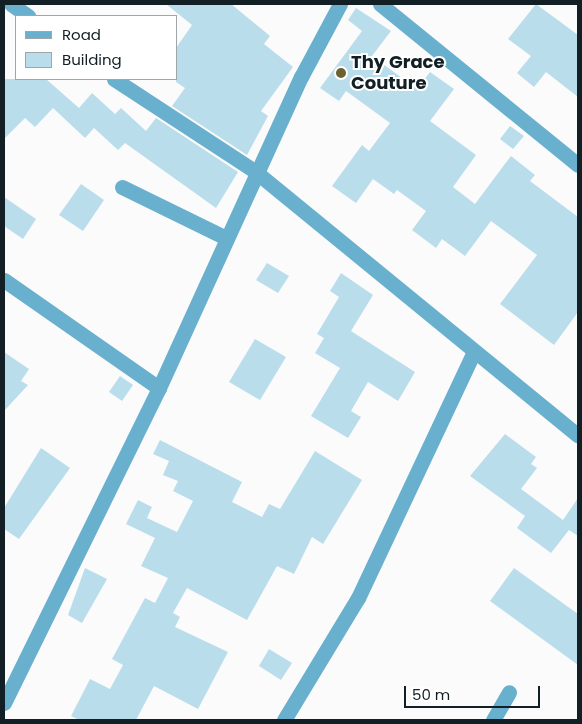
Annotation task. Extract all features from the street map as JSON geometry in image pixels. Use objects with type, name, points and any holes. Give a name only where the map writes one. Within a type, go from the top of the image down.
[{"type":"street","points":[[11,4],[27,15]]},
{"type":"street","points":[[4,703],[158,388],[256,172],[340,4]]},
{"type":"street","points":[[380,4],[578,165]]},
{"type":"street","points":[[116,80],[256,172],[473,354],[578,436]]},
{"type":"street","points":[[122,187],[226,238]]},
{"type":"street","points":[[4,280],[158,388]]},
{"type":"street","points":[[284,720],[358,598],[473,354]]},
{"type":"street","points":[[493,720],[509,692]]},
{"type":"building","points":[[166,4],[231,4],[270,36],[264,44],[293,67],[261,111],[268,116],[247,155],[172,106],[185,88],[176,82],[178,80],[178,45],[192,25]]},
{"type":"building","points":[[536,4],[578,35],[578,97],[546,72],[534,87],[517,73],[531,56],[508,39]]},
{"type":"building","points":[[356,8],[391,31],[372,56],[417,89],[430,72],[454,89],[430,121],[476,155],[453,187],[475,204],[511,156],[535,175],[530,181],[578,217],[578,312],[554,345],[500,304],[537,255],[491,221],[465,256],[442,239],[436,248],[412,230],[426,211],[397,190],[394,194],[373,179],[356,203],[332,186],[362,145],[369,151],[390,123],[346,91],[339,101],[320,88],[362,31],[348,20]]},
{"type":"building","points":[[4,79],[47,80],[79,108],[92,93],[115,114],[121,108],[146,131],[156,118],[238,172],[216,208],[125,143],[118,150],[94,128],[85,138],[53,108],[35,127],[25,118],[4,139]]},
{"type":"building","points":[[510,126],[524,136],[513,149],[500,139]]},
{"type":"building","points":[[81,184],[104,200],[83,231],[59,215]]},
{"type":"building","points":[[4,197],[36,219],[23,239],[4,226]]},
{"type":"building","points":[[267,263],[289,276],[278,293],[256,280]]},
{"type":"building","points":[[341,273],[373,295],[351,331],[415,372],[398,401],[368,382],[351,411],[361,417],[348,438],[311,416],[340,368],[315,353],[324,338],[317,334],[339,297],[330,291]]},
{"type":"building","points":[[255,339],[286,357],[260,400],[229,382]]},
{"type":"building","points":[[4,352],[29,369],[21,381],[28,385],[4,411]]},
{"type":"building","points":[[120,376],[133,385],[122,401],[109,392]]},
{"type":"building","points":[[505,434],[536,457],[531,464],[537,468],[521,489],[563,520],[578,498],[578,536],[569,530],[551,553],[517,528],[525,516],[470,476]]},
{"type":"building","points":[[160,440],[242,482],[232,502],[262,517],[269,504],[280,509],[315,451],[362,480],[323,544],[312,537],[294,574],[277,566],[247,620],[187,588],[173,613],[180,617],[175,627],[228,652],[198,709],[154,686],[136,720],[79,720],[71,716],[90,679],[110,689],[123,665],[112,659],[145,598],[155,603],[168,578],[141,566],[155,538],[126,524],[138,500],[152,507],[147,518],[177,532],[193,501],[173,491],[178,481],[163,475],[169,461],[153,454]]},
{"type":"building","points":[[41,448],[70,468],[19,539],[4,529],[4,508]]},
{"type":"building","points":[[85,568],[107,579],[82,623],[68,615]]},
{"type":"building","points":[[514,568],[578,614],[578,665],[490,601]]},
{"type":"building","points":[[269,649],[292,663],[281,680],[259,666]]},
{"type":"place","name":"Thy Grace Couture","points":[[341,73]]}]
